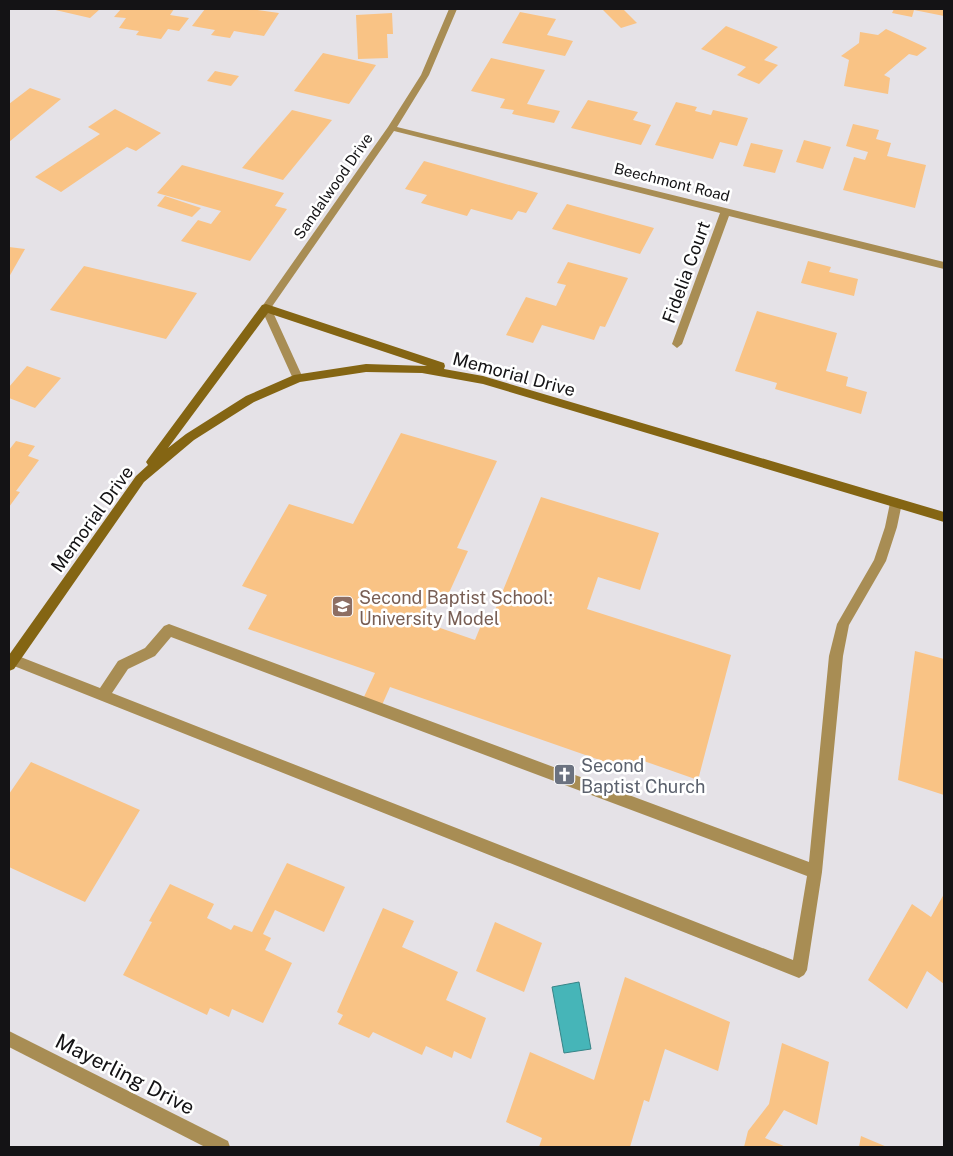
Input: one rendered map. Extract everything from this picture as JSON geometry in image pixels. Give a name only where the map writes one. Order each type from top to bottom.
[{"type":"street","name":"Sandalwood Drive","points":[[266,308],[392,128],[425,75],[453,9]]},
{"type":"street","name":"Beechmont Road","points":[[392,128],[944,266]]},
{"type":"street","name":"Fidelia Court","points":[[676,344],[726,211]]},
{"type":"street","points":[[266,308],[298,378]]},
{"type":"street","points":[[266,308],[483,380]]},
{"type":"street","points":[[140,479],[266,308]]},
{"type":"street","name":"Memorial Drive","points":[[11,663],[140,479],[190,437],[242,404],[298,378],[366,368],[422,369],[483,380],[944,517]]},
{"type":"street","points":[[11,663],[103,696],[799,970],[815,872],[836,656],[843,624],[880,561],[891,527],[896,503]]},
{"type":"street","points":[[103,696],[123,665],[150,652],[169,630],[815,872]]},
{"type":"street","name":"Mayerling Drive","points":[[9,1038],[222,1147]]},
{"type":"water","points":[[579,982],[591,1049],[564,1053],[552,987]]},
{"type":"building","points":[[51,9],[100,9],[90,18]]},
{"type":"building","points":[[121,9],[174,9],[170,15],[189,18],[179,31],[168,29],[161,39],[136,35],[139,31],[119,28],[126,18],[114,17]]},
{"type":"building","points":[[205,9],[250,9],[279,13],[264,36],[234,31],[230,38],[211,35],[215,30],[192,26]]},
{"type":"building","points":[[602,9],[623,9],[637,23],[621,28]]},
{"type":"building","points":[[894,9],[944,9],[944,16],[914,10],[912,17],[892,13]]},
{"type":"building","points":[[520,12],[556,19],[547,35],[573,41],[565,56],[502,43]]},
{"type":"building","points":[[392,13],[393,34],[387,34],[388,58],[358,59],[356,15]]},
{"type":"building","points":[[726,26],[778,47],[764,60],[778,65],[759,84],[737,75],[746,67],[701,49]]},
{"type":"building","points":[[886,29],[927,48],[917,56],[909,54],[884,75],[890,78],[888,94],[844,86],[849,60],[841,56],[859,43],[860,32],[878,35]]},
{"type":"building","points":[[323,53],[376,65],[349,104],[294,91]]},
{"type":"building","points":[[491,58],[545,70],[527,104],[560,111],[554,123],[512,114],[514,110],[500,108],[505,99],[471,91]]},
{"type":"building","points":[[215,71],[239,76],[231,86],[207,81]]},
{"type":"building","points":[[30,88],[61,99],[9,142],[9,104]]},
{"type":"building","points":[[588,100],[638,112],[633,120],[651,125],[641,145],[571,128]]},
{"type":"building","points":[[676,102],[697,107],[695,111],[711,115],[713,110],[748,118],[737,146],[720,142],[713,159],[655,145]]},
{"type":"building","points":[[115,109],[161,133],[136,151],[127,147],[61,192],[35,177],[100,134],[88,127]]},
{"type":"building","points":[[292,110],[332,120],[283,180],[242,168]]},
{"type":"building","points":[[853,124],[879,130],[876,139],[891,143],[887,156],[926,165],[915,208],[843,190],[854,157],[865,160],[868,152],[846,146]]},
{"type":"building","points":[[804,140],[831,147],[823,169],[796,162]]},
{"type":"building","points":[[751,143],[783,150],[775,173],[743,166]]},
{"type":"building","points":[[424,161],[538,193],[526,213],[518,211],[512,220],[471,209],[467,216],[421,203],[427,195],[405,189]]},
{"type":"building","points":[[182,165],[284,193],[275,206],[287,209],[250,261],[181,241],[198,220],[211,224],[221,211],[157,193]]},
{"type":"building","points":[[165,196],[201,208],[192,217],[157,206]]},
{"type":"building","points":[[567,204],[654,228],[640,254],[552,229]]},
{"type":"building","points":[[9,247],[25,249],[9,277]]},
{"type":"building","points":[[808,261],[831,267],[829,272],[858,279],[854,296],[801,283]]},
{"type":"building","points":[[568,262],[628,278],[605,327],[600,326],[594,340],[542,325],[533,343],[506,335],[526,297],[556,306],[566,285],[557,283]]},
{"type":"building","points":[[84,266],[197,293],[166,339],[50,310]]},
{"type":"building","points":[[757,311],[837,333],[826,371],[848,377],[846,386],[867,392],[861,414],[775,389],[777,383],[735,371]]},
{"type":"building","points":[[27,366],[61,378],[35,408],[9,398],[9,387]]},
{"type":"building","name":"Second Baptist School: University Model","points":[[401,433],[497,461],[457,548],[468,551],[443,606],[429,601],[420,621],[475,640],[486,613],[493,615],[541,497],[659,533],[640,590],[598,577],[587,609],[731,655],[698,780],[641,760],[637,773],[390,687],[382,705],[363,699],[375,673],[248,629],[267,595],[242,586],[289,504],[353,524]]},
{"type":"building","points":[[16,441],[35,446],[28,456],[39,460],[16,491],[20,492],[9,507],[9,450]]},
{"type":"building","points":[[915,651],[944,659],[944,795],[898,780]]},
{"type":"building","points":[[31,762],[140,810],[85,902],[9,867],[9,794]]},
{"type":"building","points":[[287,863],[345,887],[324,932],[275,910],[263,934],[271,938],[265,950],[292,963],[263,1023],[232,1009],[229,1017],[210,1008],[207,1015],[123,975],[152,922],[149,921],[170,884],[214,904],[207,918],[231,930],[234,925],[252,932]]},
{"type":"building","points":[[944,894],[944,984],[927,971],[907,1009],[868,980],[912,904],[931,917]]},
{"type":"building","points":[[383,908],[414,921],[402,947],[458,972],[446,1000],[486,1018],[471,1059],[454,1051],[452,1058],[426,1046],[422,1055],[373,1032],[369,1038],[338,1024],[343,1015],[337,1012]]},
{"type":"building","points":[[495,922],[542,943],[524,992],[476,971]]},
{"type":"building","points":[[625,977],[730,1022],[718,1071],[665,1049],[649,1102],[644,1100],[630,1147],[539,1147],[542,1138],[506,1122],[530,1052],[594,1080]]},
{"type":"building","points":[[782,1043],[829,1062],[817,1125],[784,1110],[765,1138],[786,1147],[744,1147],[748,1131],[769,1104]]},
{"type":"building","points":[[861,1136],[887,1147],[859,1147]]},
{"type":"place","name":"Second Baptist School: University Model","points":[[343,607]]},
{"type":"place","name":"Second Baptist Church","points":[[565,775]]}]
